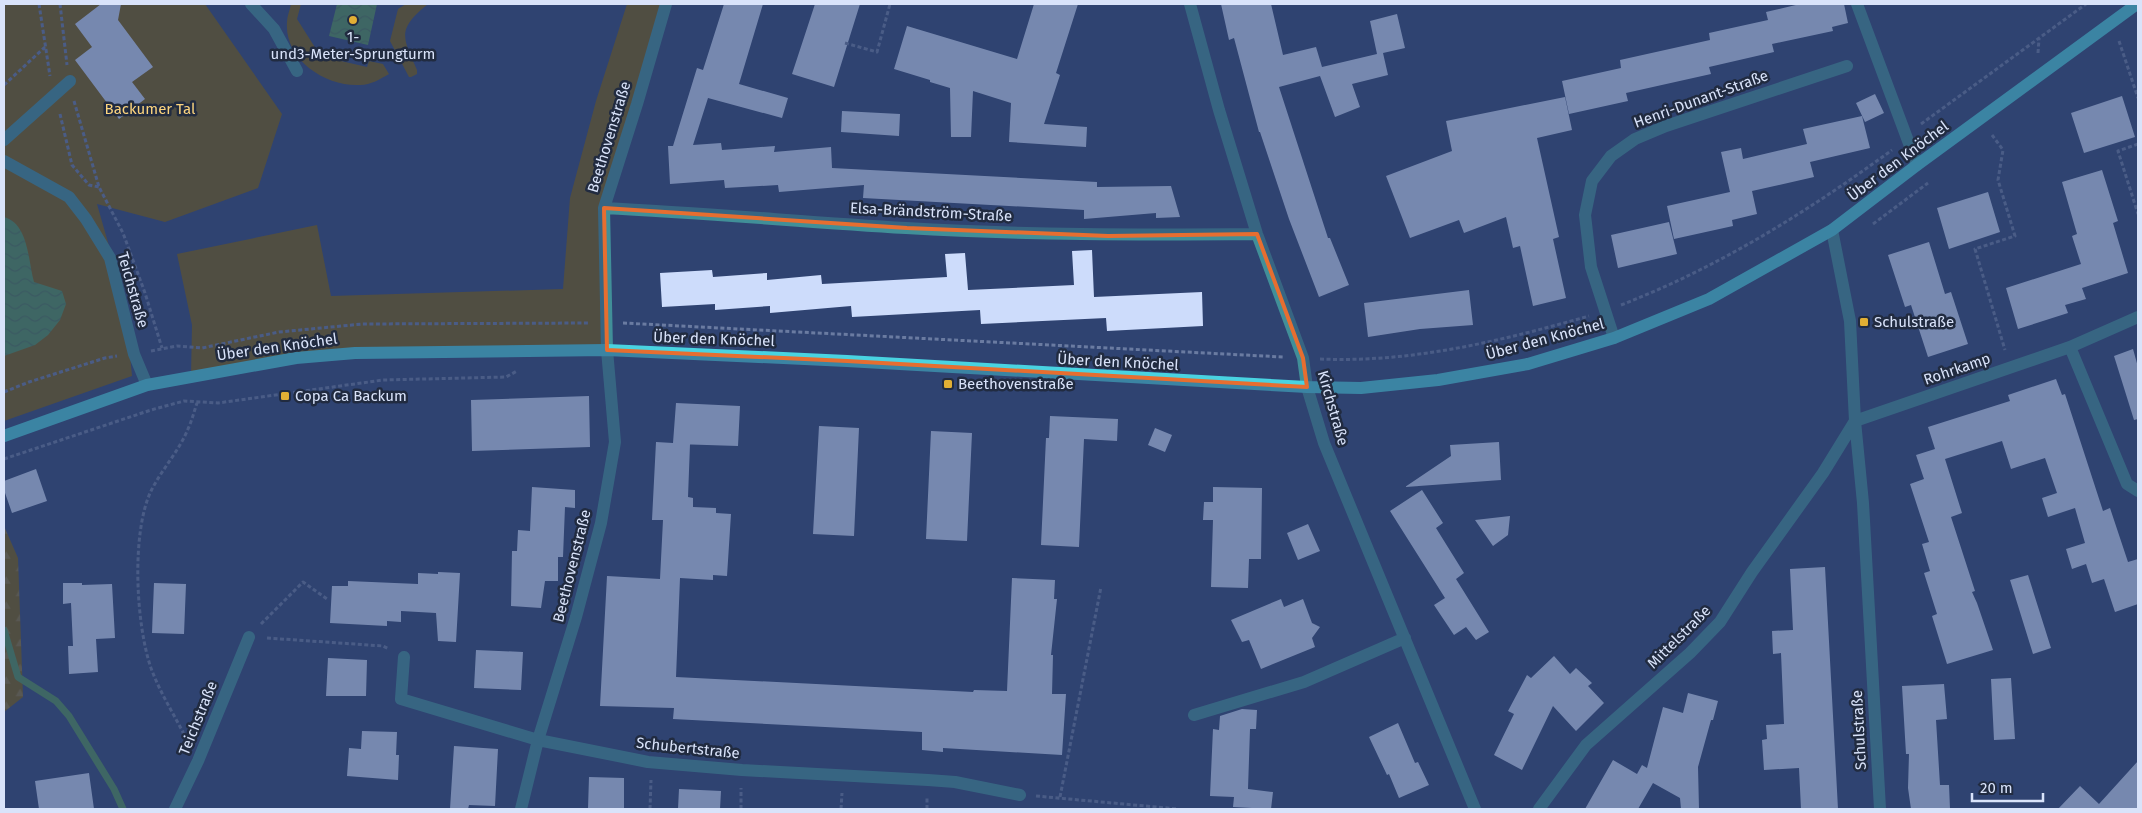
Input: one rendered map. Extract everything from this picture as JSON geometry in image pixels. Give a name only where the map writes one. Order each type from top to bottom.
[{"type":"main road","name":"Über den Knöchel","points":[[4,436],[147,385],[296,358],[355,353],[607,350],[1307,387],[1361,388],[1438,380],[1528,364],[1614,338],[1709,299],[1832,230],[1917,165],[2137,4]]},
{"type":"street","points":[[251,4],[274,29],[297,71]]},
{"type":"street","name":"Beethovenstraße","points":[[521,809],[538,740],[576,617],[602,514],[615,442],[607,350],[604,208],[666,4]]},
{"type":"street","name":"Kirchstraße","points":[[1190,4],[1219,110],[1257,234],[1303,358],[1307,387],[1324,442],[1475,809]]},
{"type":"street","points":[[1857,4],[1917,165]]},
{"type":"street","name":"Henri-Dunant-Straße","points":[[1614,338],[1591,267],[1585,215],[1592,181],[1611,156],[1635,139],[1666,126],[1847,66]]},
{"type":"street","points":[[4,140],[70,81]]},
{"type":"street","name":"Teichstraße","points":[[4,161],[69,197],[86,219],[110,258],[134,354],[147,385]]},
{"type":"street","name":"Elsa-Brändström-Straße","points":[[604,208],[723,214],[906,228],[1108,236],[1257,234]]},
{"type":"street","name":"Schulstraße","points":[[1832,230],[1850,321],[1854,421],[1862,503],[1880,809]]},
{"type":"street","name":"Rohrkamp","points":[[1854,421],[2070,347],[2138,317]]},
{"type":"street","points":[[2070,347],[2127,484],[2138,492]]},
{"type":"street","name":"Mittelstraße","points":[[1539,809],[1586,745],[1690,653],[1720,622],[1752,572],[1823,473],[1854,421]]},
{"type":"street","name":"Teichstraße","points":[[175,809],[198,761],[249,637]]},
{"type":"street","points":[[1194,715],[1304,682],[1405,638]]},
{"type":"street","name":"Schubertstraße","points":[[404,657],[401,699],[538,740],[652,762],[742,770],[954,782],[1020,796]]},
{"type":"path","points":[[60,4],[75,108],[99,187],[123,232],[162,349]]},
{"type":"path","points":[[845,43],[877,52],[890,4]]},
{"type":"path","points":[[606,322],[1335,360],[1392,357],[1447,350],[1527,333],[1605,311],[1689,276],[1757,240],[1825,198],[1907,139],[1915,128],[2086,4]]},
{"type":"path","points":[[2119,41],[2138,98]]},
{"type":"path","points":[[4,85],[45,46]]},
{"type":"path","points":[[1992,135],[2003,150],[1998,180],[2015,236],[1975,249],[2010,368]]},
{"type":"path","points":[[2138,144],[2118,151],[2138,214]]},
{"type":"path","points":[[4,459],[150,410],[184,401],[218,403],[382,380],[506,378]]},
{"type":"path","points":[[197,403],[188,430],[151,492],[144,515],[137,564],[138,594],[145,647],[151,669],[198,761]]},
{"type":"path","points":[[249,637],[303,582],[327,600]]},
{"type":"path","points":[[1060,797],[1101,587]]},
{"type":"path","points":[[249,637],[383,646]]},
{"type":"path","points":[[650,809],[652,762]]},
{"type":"path","points":[[1020,796],[1060,797],[1178,809]]},
{"type":"highlighted area","points":[[604,208],[907,228],[1108,236],[1257,234],[1303,358],[1307,387],[847,361],[607,350]]},
{"type":"green space","name":"Backumer Tal","points":[[4,4],[205,4],[282,114],[258,188],[165,222],[97,204],[125,302],[132,376],[4,421]]},
{"type":"green space","points":[[291,4],[301,4],[297,19],[316,49],[315,55],[367,67],[369,61],[383,64],[389,74],[368,84],[360,85],[334,81],[321,76],[300,59],[292,48],[288,36],[287,20]]},
{"type":"green space","points":[[406,4],[428,4],[411,20],[405,34],[408,49],[417,70],[417,74],[411,77],[409,77],[390,41],[398,9]]},
{"type":"green space","points":[[627,4],[666,4],[604,208],[607,350],[355,353],[191,376],[192,325],[177,254],[317,225],[331,296],[563,289],[570,198],[596,101]]},
{"type":"green space","points":[[4,526],[18,558],[23,697],[4,712]]},
{"type":"water","name":"1- und3-Meter-Sprungturm","points":[[337,4],[377,4],[368,45],[329,36]]},
{"type":"water","points":[[4,217],[12,221],[23,235],[34,282],[62,291],[66,304],[60,320],[48,335],[35,345],[4,356]]},
{"type":"building","points":[[101,4],[121,4],[118,20],[153,67],[132,82],[145,99],[119,119],[75,60],[92,47],[75,24]]},
{"type":"building","points":[[724,4],[763,4],[739,84],[788,98],[782,118],[708,98],[693,145],[721,143],[722,150],[775,146],[774,152],[831,147],[832,168],[1097,182],[1097,187],[1171,186],[1180,217],[1156,218],[1156,213],[1084,219],[1084,210],[863,198],[864,185],[779,192],[778,185],[725,188],[724,180],[670,184],[668,146],[673,146],[697,68],[703,70]]},
{"type":"building","points":[[815,4],[860,4],[834,87],[792,74]]},
{"type":"building","points":[[1034,4],[1078,4],[1056,73],[1060,75],[1044,124],[1087,127],[1086,147],[1009,142],[1011,103],[973,91],[971,137],[951,137],[950,88],[894,69],[907,26],[1017,59]]},
{"type":"building","points":[[1221,4],[1271,4],[1283,55],[1316,47],[1322,67],[1377,54],[1370,21],[1397,14],[1405,48],[1383,53],[1388,75],[1352,84],[1360,107],[1335,117],[1320,76],[1279,87],[1328,238],[1330,238],[1349,285],[1319,297],[1289,219],[1259,132],[1234,38],[1229,40]]},
{"type":"building","points":[[1800,4],[1844,4],[1848,23],[1832,27],[1833,31],[1772,44],[1774,52],[1709,67],[1711,74],[1626,93],[1628,101],[1569,114],[1562,81],[1621,68],[1620,60],[1710,40],[1709,33],[1768,20],[1766,12]]},
{"type":"building","points":[[1875,94],[1884,113],[1865,122],[1856,103]]},
{"type":"building","points":[[2122,96],[2135,137],[2084,153],[2071,113]]},
{"type":"building","points":[[1565,97],[1572,130],[1537,138],[1559,237],[1553,239],[1566,298],[1533,306],[1520,246],[1513,248],[1506,217],[1464,233],[1459,220],[1410,238],[1386,176],[1452,151],[1446,121]]},
{"type":"building","points":[[842,111],[900,114],[899,136],[841,132]]},
{"type":"building","points":[[1862,116],[1870,148],[1810,162],[1814,177],[1752,191],[1757,214],[1732,220],[1733,226],[1674,239],[1667,206],[1730,192],[1721,152],[1741,148],[1743,159],[1807,144],[1803,129]]},
{"type":"building","points":[[2102,170],[2118,221],[2113,223],[2128,273],[2082,288],[2086,299],[2065,305],[2068,313],[2018,329],[2006,288],[2081,264],[2072,236],[2077,234],[2062,182]]},
{"type":"building","points":[[1988,192],[2000,232],[1949,249],[1937,208]]},
{"type":"building","points":[[1669,222],[1677,254],[1618,268],[1611,235]]},
{"type":"building","points":[[1929,242],[1945,294],[1951,292],[1968,344],[1928,357],[1911,305],[1905,307],[1888,255]]},
{"type":"building","points":[[1092,250],[1094,297],[1202,292],[1203,326],[1107,331],[1106,318],[981,324],[980,310],[852,317],[851,306],[770,313],[770,306],[715,310],[715,304],[662,307],[660,273],[712,270],[713,277],[767,273],[767,280],[821,275],[822,284],[947,277],[945,254],[965,253],[968,290],[1074,285],[1072,251]]},
{"type":"building","points":[[1469,290],[1473,325],[1420,329],[1368,337],[1364,303]]},
{"type":"building","points":[[2133,349],[2138,367],[2138,419],[2134,420],[2114,356]]},
{"type":"building","points":[[2056,379],[2062,395],[2065,394],[2103,511],[2110,508],[2128,562],[2138,559],[2138,604],[2115,612],[2104,579],[2092,583],[2086,564],[2072,569],[2066,549],[2085,543],[2075,508],[2048,517],[2042,498],[2057,493],[2045,458],[2011,469],[2002,441],[1945,459],[1962,513],[1951,517],[1975,591],[1972,592],[1993,650],[1947,664],[1932,616],[1937,614],[1924,573],[1930,571],[1922,544],[1929,542],[1910,484],[1924,479],[1916,455],[1935,449],[1928,427],[2010,401],[2008,395]]},
{"type":"building","points":[[589,396],[590,447],[472,451],[471,400]]},
{"type":"building","points":[[676,403],[740,406],[738,446],[690,444],[688,497],[693,498],[693,507],[716,508],[716,513],[731,514],[727,576],[713,575],[713,580],[680,578],[676,677],[973,692],[974,690],[1007,691],[1012,578],[1055,580],[1054,599],[1057,599],[1051,655],[1053,655],[1052,694],[1066,694],[1062,755],[943,748],[943,752],[922,750],[922,732],[673,719],[674,708],[600,706],[607,576],[660,579],[663,520],[652,520],[656,442],[673,443]]},
{"type":"building","points":[[1050,416],[1118,419],[1117,441],[1084,439],[1079,547],[1041,545],[1046,438],[1049,438]]},
{"type":"building","points":[[819,426],[859,428],[854,536],[813,534]]},
{"type":"building","points":[[1155,428],[1172,435],[1165,452],[1148,445]]},
{"type":"building","points":[[931,431],[972,433],[967,541],[926,539]]},
{"type":"building","points":[[1499,442],[1501,480],[1405,487],[1451,456],[1450,445]]},
{"type":"building","points":[[36,469],[47,501],[12,513],[4,490],[4,481]]},
{"type":"building","points":[[532,487],[575,490],[575,508],[565,507],[563,557],[558,557],[558,581],[545,581],[541,608],[511,606],[512,551],[517,551],[518,530],[530,531]]},
{"type":"building","points":[[1213,487],[1262,488],[1261,559],[1249,559],[1248,588],[1211,587],[1213,520],[1203,520],[1204,502],[1213,502]]},
{"type":"building","points":[[1422,490],[1443,523],[1436,528],[1464,573],[1456,579],[1489,632],[1476,640],[1466,627],[1454,635],[1434,605],[1445,598],[1390,511]]},
{"type":"building","points":[[1510,516],[1508,535],[1493,546],[1475,520]]},
{"type":"building","points":[[1308,524],[1320,551],[1298,560],[1287,533]]},
{"type":"building","points":[[1825,567],[1838,809],[1801,809],[1799,768],[1764,770],[1762,740],[1767,739],[1766,725],[1784,724],[1781,653],[1773,654],[1772,631],[1793,630],[1790,569]]},
{"type":"building","points":[[438,572],[460,573],[456,642],[438,641],[436,613],[401,611],[401,622],[387,621],[387,626],[330,623],[332,586],[348,586],[348,581],[418,584],[418,573],[438,574]]},
{"type":"building","points":[[2028,575],[2051,648],[2033,654],[2010,580]]},
{"type":"building","points":[[63,583],[82,583],[82,585],[112,584],[115,638],[96,639],[98,672],[69,674],[68,646],[73,646],[71,603],[63,604]]},
{"type":"building","points":[[154,583],[186,584],[184,634],[152,633]]},
{"type":"building","points":[[1281,599],[1284,607],[1303,599],[1312,623],[1320,627],[1312,638],[1315,647],[1261,669],[1249,640],[1242,642],[1231,620]]},
{"type":"building","points":[[476,650],[523,652],[521,690],[474,688]]},
{"type":"building","points":[[1554,656],[1570,674],[1576,668],[1592,683],[1588,686],[1604,703],[1576,731],[1553,706],[1522,770],[1494,755],[1514,714],[1508,711],[1527,675],[1531,678]]},
{"type":"building","points":[[328,658],[367,660],[366,696],[326,696]]},
{"type":"building","points":[[2011,678],[2015,739],[1994,740],[1991,679]]},
{"type":"building","points":[[1944,684],[1947,719],[1936,720],[1940,785],[1949,785],[1950,809],[1911,809],[1908,788],[1909,754],[1906,754],[1902,686]]},
{"type":"building","points":[[1688,693],[1718,701],[1698,767],[1699,809],[1681,809],[1680,798],[1653,783],[1638,809],[1585,809],[1613,760],[1637,774],[1642,765],[1647,768],[1663,707],[1683,713]]},
{"type":"building","points":[[1242,709],[1257,710],[1256,729],[1250,729],[1248,789],[1273,792],[1271,809],[1233,807],[1234,797],[1210,796],[1213,729],[1219,730],[1220,716]]},
{"type":"building","points":[[1398,723],[1415,763],[1418,762],[1429,785],[1399,798],[1389,774],[1387,775],[1369,737]]},
{"type":"building","points":[[362,731],[397,732],[396,755],[399,755],[398,780],[347,776],[349,748],[361,749]]},
{"type":"building","points":[[454,746],[498,749],[495,806],[469,805],[468,809],[450,809]]},
{"type":"building","points":[[2138,761],[2138,809],[2058,809],[2080,786],[2099,804]]},
{"type":"building","points":[[89,773],[94,809],[39,809],[35,781]]},
{"type":"building","points":[[589,777],[624,778],[624,809],[588,809]]},
{"type":"building","points":[[679,789],[721,791],[720,809],[678,809]]},
{"type":"waterway","points":[[4,630],[18,677],[56,701],[69,716],[114,789],[123,809]]},
{"type":"place","name":"1- und3-Meter-Sprungturm","points":[[353,20]]},
{"type":"place","name":"Schulstraße","points":[[1864,322]]},
{"type":"place","name":"Beethovenstraße","points":[[948,384]]},
{"type":"place","name":"Copa Ca Backum","points":[[285,396]]}]
